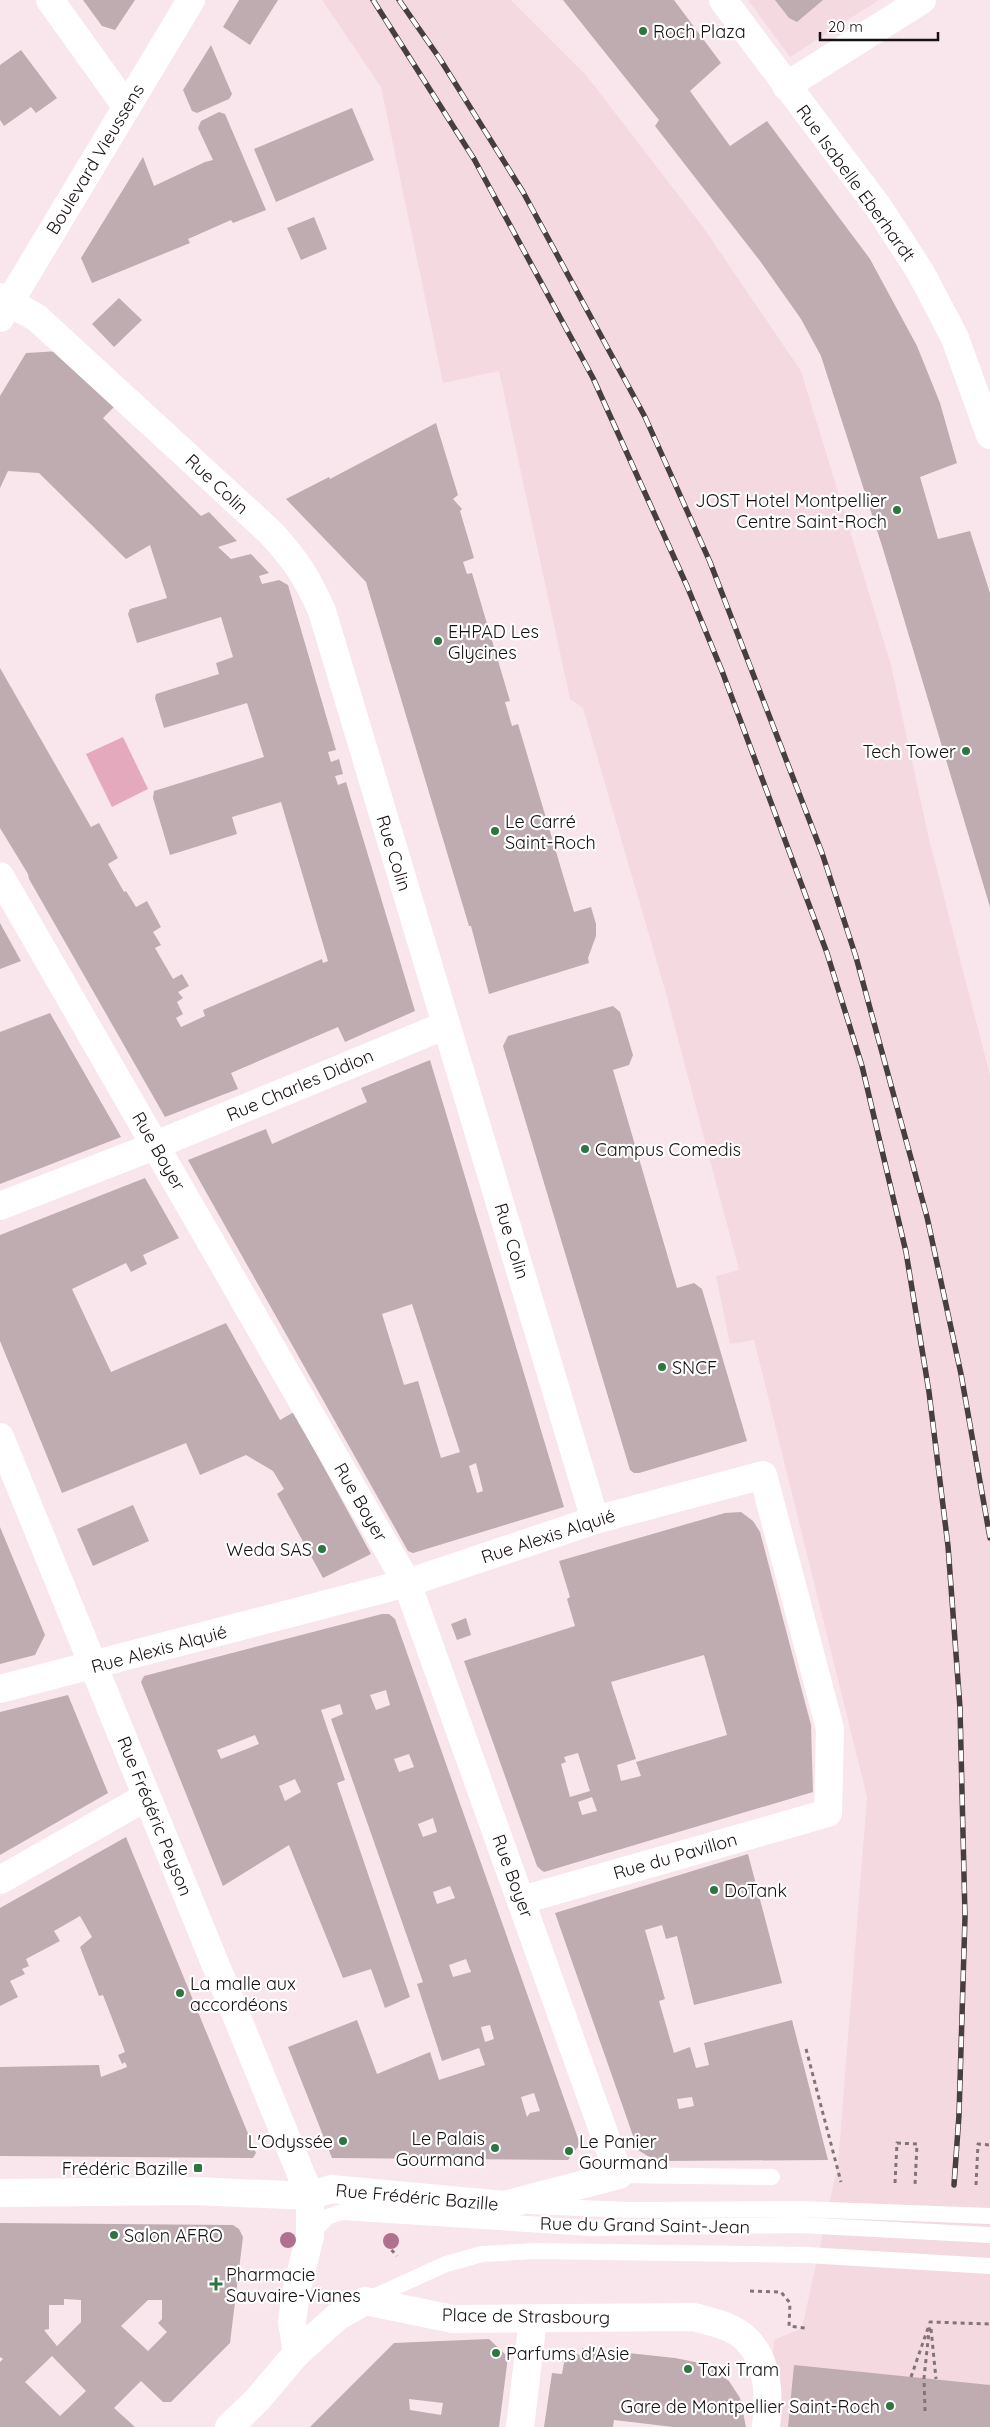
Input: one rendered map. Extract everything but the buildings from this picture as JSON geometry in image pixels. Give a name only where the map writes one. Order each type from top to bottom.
[{"type":"street","points":[[50,0],[126,106]]},
{"type":"street","name":"Boulevard Vieussens","points":[[3,305],[191,0]]},
{"type":"street","name":"Rue Isabelle Eberhardt","points":[[723,0],[879,208],[921,273],[955,338],[990,435]]},
{"type":"street","points":[[786,86],[922,0]]},
{"type":"street","name":"Rue Colin","points":[[3,305],[37,318],[270,532],[296,561],[311,586],[322,611],[596,1520]]},
{"type":"street","name":"Rue Boyer","points":[[0,876],[407,1583],[619,2175]]},
{"type":"street","name":"Rue Charles Didion","points":[[0,1206],[155,1145],[446,1025]]},
{"type":"street","name":"Rue Frédéric Peyson","points":[[0,1436],[310,2196]]},
{"type":"street","name":"Rue Alexis Alquié","points":[[0,1689],[95,1666],[407,1583],[596,1520],[763,1475],[830,1729],[828,1813]]},
{"type":"street","points":[[0,1880],[146,1797]]},
{"type":"street","name":"Rue du Pavillon","points":[[522,1900],[828,1813]]},
{"type":"street","name":"Rue Frédéric Bazille","points":[[0,2193],[195,2191],[310,2196],[331,2189],[504,2205],[619,2175]]},
{"type":"street","points":[[298,2352],[292,2322],[296,2292],[310,2236],[310,2196]]},
{"type":"street","points":[[237,2423],[298,2352],[337,2317],[365,2301]]},
{"type":"street","name":"Place de Strasbourg","points":[[365,2301],[453,2319],[694,2317],[726,2326],[747,2340],[763,2366],[769,2396],[766,2427]]},
{"type":"street","points":[[520,2427],[533,2319]]},
{"type":"lane","name":"Rue Frédéric Bazille","points":[[619,2175],[772,2177]]},
{"type":"lane","name":"Rue du Grand Saint-Jean","points":[[504,2205],[800,2217],[990,2216]]},
{"type":"lane","name":"Rue du Grand Saint-Jean","points":[[310,2236],[327,2217],[342,2212],[590,2228],[800,2217],[990,2235]]},
{"type":"lane","name":"Rue du Grand Saint-Jean","points":[[365,2301],[446,2264],[482,2254],[535,2251],[808,2255],[990,2266]]},
{"type":"path","points":[[806,2049],[842,2186]]},
{"type":"path","points":[[895,2186],[897,2143],[917,2144],[914,2186]]},
{"type":"path","points":[[976,2185],[978,2144],[990,2145]]},
{"type":"path","points":[[750,2291],[781,2292],[790,2304],[789,2326],[805,2328]]},
{"type":"path","points":[[930,2322],[990,2324]]},
{"type":"path","points":[[911,2377],[930,2322]]},
{"type":"path","points":[[930,2322],[936,2379]]},
{"type":"path","points":[[925,2412],[924,2378],[930,2322]]},
{"type":"shaded area","points":[[322,0],[511,0],[586,75],[703,227],[801,371],[891,665],[929,839],[990,1075],[990,2427],[766,2427],[774,2340],[802,2328],[838,2164],[867,1797],[754,1340],[730,1344],[716,1276],[739,1270],[665,990],[583,708],[570,699],[499,371],[443,383],[381,87]]},
{"type":"shaded area","points":[[748,0],[879,0],[790,57]]},
{"type":"shaded area","points":[[123,737],[148,789],[112,807],[86,754]]},
{"type":"railway","points":[[373,0],[474,159],[593,378],[687,586],[722,671],[827,953],[862,1066],[906,1252],[929,1392],[948,1546],[960,1708],[965,1917],[959,2115],[954,2185]]},
{"type":"railway","points":[[399,0],[440,59],[523,192],[645,417],[710,562],[822,853],[856,957],[927,1217],[961,1374],[990,1538]]},
{"type":"place","name":"Roch Plaza","points":[[643,31]]},
{"type":"place","name":"JOST Hotel Montpellier Centre Saint-Roch","points":[[897,510]]},
{"type":"place","name":"EHPAD Les Glycines","points":[[438,641]]},
{"type":"place","name":"Tech Tower","points":[[966,751]]},
{"type":"place","name":"Le Carré Saint-Roch","points":[[495,831]]},
{"type":"place","name":"Campus Comedis","points":[[585,1149]]},
{"type":"place","name":"SNCF","points":[[662,1367]]},
{"type":"place","name":"Weda SAS","points":[[322,1549]]},
{"type":"place","name":"DoTank","points":[[714,1890]]},
{"type":"place","name":"La malle aux accordéons","points":[[180,1993]]},
{"type":"place","name":"L'Odyssée","points":[[343,2141]]},
{"type":"place","name":"Le Palais Gourmand","points":[[495,2148]]},
{"type":"place","name":"Le Panier Gourmand","points":[[569,2151]]},
{"type":"place","name":"Frédéric Bazille","points":[[198,2168]]},
{"type":"place","name":"Salon AFRO","points":[[114,2235]]},
{"type":"place","name":"Pharmacie Sauvaire-Vianes","points":[[216,2284]]},
{"type":"place","name":"Parfums d'Asie","points":[[496,2353]]},
{"type":"place","name":"Taxi Tram","points":[[688,2369]]},
{"type":"place","name":"Gare de Montpellier Saint-Roch","points":[[890,2406]]}]
